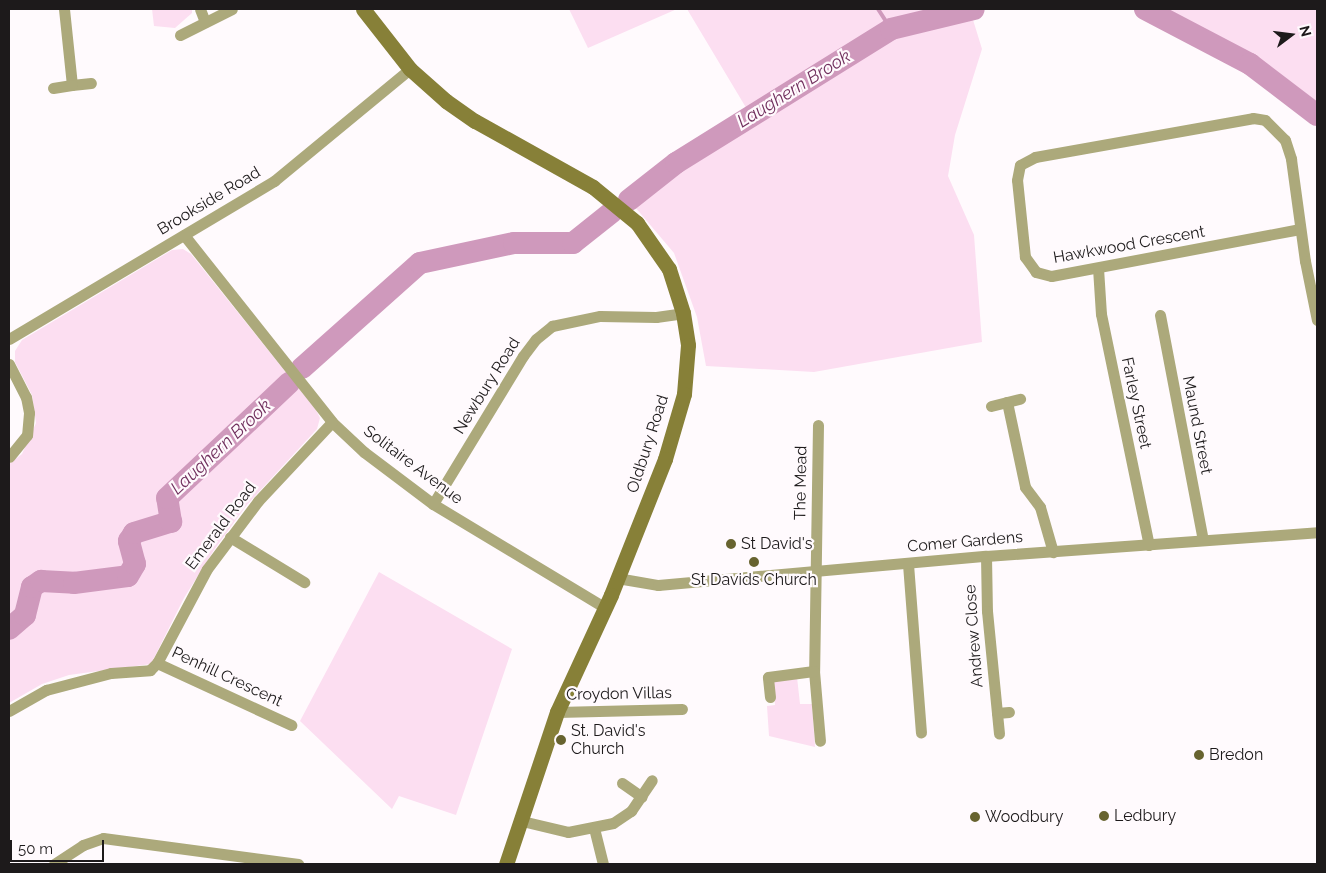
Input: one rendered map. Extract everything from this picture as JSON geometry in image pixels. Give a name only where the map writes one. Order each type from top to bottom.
[{"type":"street","points":[[64,9],[72,85]]},
{"type":"street","points":[[200,9],[205,22]]},
{"type":"street","points":[[180,35],[232,9]]},
{"type":"street","name":"Oldbury Road","points":[[362,9],[410,69],[474,121],[593,187],[637,223],[669,269],[683,313],[688,345],[684,394],[665,459],[617,578],[557,712],[506,864]]},
{"type":"street","name":"Brookside Road","points":[[9,339],[281,176],[410,69]]},
{"type":"street","points":[[53,88],[91,83]]},
{"type":"street","name":"Hawkwood Crescent","points":[[1253,118],[1265,120],[1284,140],[1291,159],[1300,229],[1051,276],[1036,272],[1025,257],[1021,239],[1016,180],[1020,166],[1035,157],[1253,118]]},
{"type":"street","points":[[1300,229],[1317,320]]},
{"type":"street","name":"Solitaire Avenue","points":[[184,235],[332,422],[364,452],[432,504],[604,607]]},
{"type":"street","name":"Farley Street","points":[[1098,268],[1101,314],[1149,545]]},
{"type":"street","name":"Newbury Road","points":[[432,504],[523,356],[552,326],[600,316],[656,317],[683,313]]},
{"type":"street","name":"Maund Street","points":[[1160,316],[1203,540]]},
{"type":"street","points":[[9,364],[26,397],[29,413],[27,435],[9,457]]},
{"type":"street","points":[[991,406],[1020,399]]},
{"type":"street","points":[[1006,402],[1025,487],[1040,507],[1053,552]]},
{"type":"street","name":"Emerald Road","points":[[157,663],[182,610],[230,537],[278,478],[332,422]]},
{"type":"street","name":"The Mead","points":[[818,425],[814,671],[820,741]]},
{"type":"street","name":"Comer Gardens","points":[[617,578],[658,585],[986,556],[1317,532]]},
{"type":"street","points":[[230,537],[304,582]]},
{"type":"street","name":"Andrew Close","points":[[986,556],[987,611],[999,733]]},
{"type":"street","points":[[908,564],[921,732]]},
{"type":"street","name":"Penhill Crescent","points":[[9,711],[46,690],[111,673],[150,670],[157,663],[289,724]]},
{"type":"street","points":[[770,697],[768,677],[814,671]]},
{"type":"street","name":"Croydon Villas","points":[[557,712],[682,709]]},
{"type":"street","points":[[996,713],[1009,712]]},
{"type":"street","points":[[522,821],[568,832],[613,823],[632,810],[652,780]]},
{"type":"street","points":[[622,783],[642,797]]},
{"type":"street","points":[[594,828],[603,864]]},
{"type":"street","points":[[54,864],[83,845],[103,838],[294,864]]},
{"type":"shaded area","points":[[152,9],[192,9],[192,13],[175,28],[154,26]]},
{"type":"shaded area","points":[[569,9],[677,9],[588,48]]},
{"type":"shaded area","points":[[687,9],[974,9],[970,10],[982,49],[955,135],[948,176],[974,235],[982,342],[814,372],[706,366],[697,317],[674,253],[629,200],[676,163],[751,116]]},
{"type":"shaded area","points":[[1145,9],[1317,9],[1317,115],[1250,64]]},
{"type":"shaded area","points":[[183,249],[191,254],[316,410],[320,418],[317,429],[246,506],[214,550],[184,598],[151,664],[69,675],[42,684],[9,703],[9,464],[22,454],[36,423],[32,395],[15,362],[15,351],[22,340],[172,250]]},
{"type":"shaded area","points":[[379,572],[512,649],[456,815],[399,796],[392,809],[300,721]]},
{"type":"shaded area","points":[[797,677],[800,704],[812,704],[815,747],[769,736],[767,706],[775,705],[773,684],[776,680]]},
{"type":"waterway","points":[[878,9],[891,29]]},
{"type":"waterway","name":"Laughern Brook","points":[[629,200],[676,163],[891,29],[974,9]]},
{"type":"waterway","name":"Laughern Brook","points":[[1145,9],[1250,64],[1317,115]]},
{"type":"waterway","name":"Laughern Brook","points":[[302,368],[420,263],[514,243],[573,243],[612,212]]},
{"type":"waterway","name":"Laughern Brook","points":[[9,629],[25,615],[32,587],[41,581],[74,583],[128,576],[135,564],[129,541],[134,533],[171,522],[167,498],[289,383]]},
{"type":"place","name":"St David's","points":[[731,544]]},
{"type":"place","name":"St Davids Church","points":[[754,562]]},
{"type":"place","name":"St. David's Church","points":[[561,740]]},
{"type":"place","name":"Bredon","points":[[1199,755]]},
{"type":"place","name":"Ledbury","points":[[1104,816]]},
{"type":"place","name":"Woodbury","points":[[975,817]]}]
